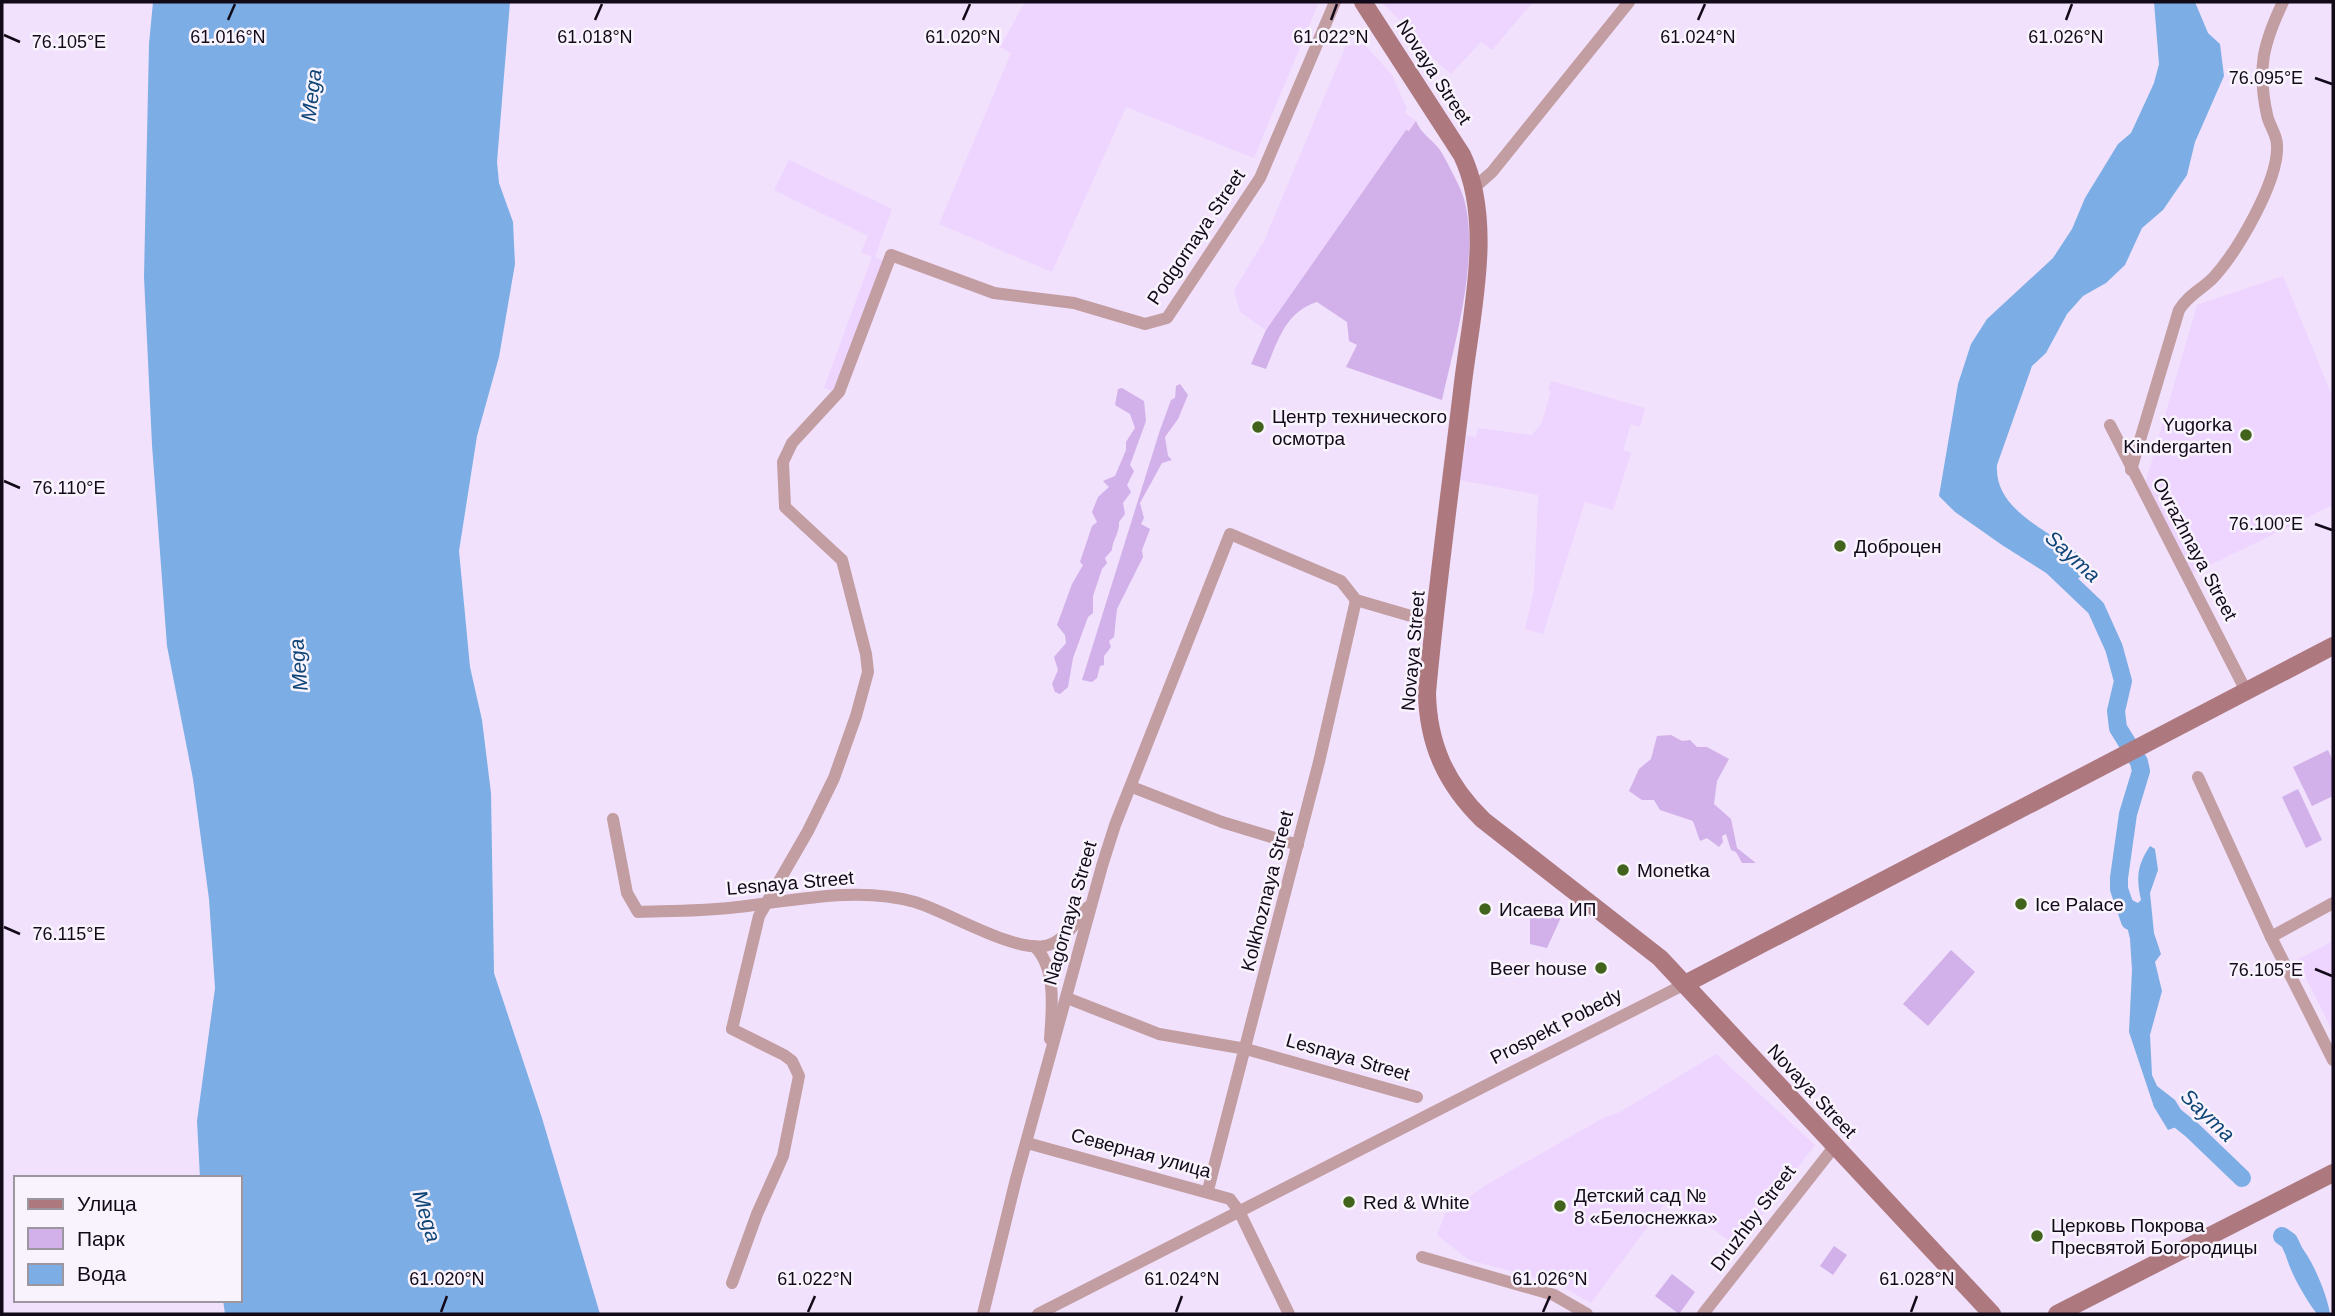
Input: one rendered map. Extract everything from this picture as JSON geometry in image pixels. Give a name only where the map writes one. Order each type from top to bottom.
[{"type":"street","name":"Podgornaya Street","points":[[732,1283],[757,1214],[783,1156],[799,1076],[792,1061],[784,1055],[732,1029],[754,932],[766,901],[808,831],[834,778],[856,716],[868,663],[842,560],[785,507],[783,462],[792,443],[839,392],[891,255],[994,293],[1074,303],[1146,324],[1162,321],[1178,304],[1260,178],[1335,2]]},
{"type":"street","name":"Novaya Street","points":[[1363,2],[1449,132],[1475,187],[1479,218],[1477,260],[1427,694],[1429,725],[1436,753],[1451,781],[1483,820],[1634,936],[1685,984],[1992,1314]]},
{"type":"street","points":[[1475,187],[1492,172],[1629,2]]},
{"type":"street","points":[[2131,470],[2179,310],[2192,292],[2211,280],[2245,237],[2272,172],[2277,145],[2262,89],[2261,55],[2283,2]]},
{"type":"street","name":"Ovrazhnaya Street","points":[[2110,425],[2246,691]]},
{"type":"street","name":"Nagornaya Street","points":[[983,1314],[1115,825],[1230,534],[1340,581],[1356,600]]},
{"type":"street","points":[[1356,600],[1435,623]]},
{"type":"street","name":"Kolkhoznaya Street","points":[[1208,1190],[1298,845],[1356,600]]},
{"type":"street","points":[[2246,691],[2333,646]]},
{"type":"street","name":"Prospekt Pobedy","points":[[1038,1314],[1685,984],[2246,691]]},
{"type":"street","points":[[2198,777],[2271,937],[2333,1060]]},
{"type":"street","points":[[1132,787],[1222,822],[1298,845]]},
{"type":"street","name":"Lesnaya Street","points":[[613,819],[627,892],[638,912],[729,908],[766,901],[839,897],[901,899],[1034,946]]},
{"type":"street","points":[[1034,946],[1055,943],[1064,936],[1094,898]]},
{"type":"street","points":[[2271,937],[2333,903]]},
{"type":"street","points":[[1034,946],[1045,959],[1051,991],[1049,1065]]},
{"type":"street","name":"Lesnaya Street","points":[[1067,998],[1159,1034],[1246,1049],[1417,1097]]},
{"type":"street","name":"Северная улица","points":[[1027,1143],[1208,1190],[1230,1199],[1239,1211]]},
{"type":"street","name":"Druzhby Street","points":[[1703,1314],[1835,1147]]},
{"type":"street","points":[[2057,1314],[2333,1173]]},
{"type":"street","points":[[1239,1211],[1289,1314]]},
{"type":"street","points":[[1422,1257],[1554,1295],[1587,1314]]},
{"type":"shaded area","points":[[1025,2],[1319,2],[1254,158],[1126,107],[1052,272],[939,224],[1011,53],[1000,47]]},
{"type":"shaded area","points":[[1381,2],[1533,2],[1492,50],[1481,42],[1451,74],[1416,43],[1419,39]]},
{"type":"shaded area","points":[[1346,45],[1365,45],[1392,75],[1407,109],[1405,113],[1416,121],[1409,131],[1406,130],[1266,330],[1240,312],[1234,290],[1264,241]]},
{"type":"shaded area","points":[[789,160],[892,209],[875,257],[884,261],[835,392],[824,388],[872,257],[861,252],[868,236],[774,190]]},
{"type":"shaded area","name":"Yugorka Kindergarten","points":[[2283,276],[2333,398],[2333,505],[2192,574],[2145,484],[2197,305]]},
{"type":"shaded area","points":[[1551,381],[1645,408],[1640,427],[1631,424],[1623,450],[1631,453],[1613,510],[1585,502],[1543,634],[1525,629],[1534,590],[1538,495],[1460,480],[1467,436],[1476,437],[1478,428],[1532,435],[1542,422],[1551,391],[1548,390]]},
{"type":"shaded area","points":[[2333,941],[2333,1032],[2297,960]]},
{"type":"shaded area","points":[[1716,1054],[1815,1145],[1738,1247],[1669,1198],[1591,1303],[1555,1283],[1469,1260],[1437,1235],[1445,1214],[1486,1185],[1603,1118],[1620,1112]]},
{"type":"green space","points":[[1416,121],[1440,150],[1460,188],[1467,210],[1469,236],[1465,292],[1442,400],[1346,367],[1357,345],[1349,341],[1347,322],[1317,302],[1290,320],[1266,369],[1251,364],[1266,330],[1406,130],[1409,131]]},
{"type":"green space","points":[[1180,384],[1188,395],[1178,419],[1165,437],[1168,456],[1172,460],[1162,463],[1140,503],[1144,518],[1141,524],[1150,529],[1142,550],[1143,557],[1117,609],[1114,637],[1109,641],[1111,647],[1104,656],[1104,665],[1100,666],[1097,678],[1092,682],[1082,680],[1160,430],[1171,400],[1175,398],[1176,386]]},
{"type":"green space","points":[[1122,388],[1144,401],[1146,421],[1130,465],[1134,471],[1127,485],[1131,492],[1123,503],[1125,514],[1119,522],[1112,550],[1105,558],[1107,563],[1102,569],[1093,596],[1093,613],[1088,617],[1073,658],[1068,687],[1060,694],[1055,692],[1052,684],[1058,670],[1054,657],[1066,643],[1065,635],[1057,625],[1072,584],[1083,565],[1080,562],[1092,526],[1097,522],[1092,512],[1098,497],[1109,487],[1103,481],[1115,476],[1126,450],[1126,442],[1135,428],[1130,414],[1115,405],[1118,389]]},
{"type":"green space","points":[[1671,735],[1682,741],[1690,740],[1697,747],[1707,747],[1729,759],[1717,781],[1714,804],[1731,819],[1737,848],[1756,863],[1742,863],[1736,852],[1731,850],[1726,834],[1722,836],[1723,842],[1719,847],[1707,838],[1700,841],[1693,821],[1660,810],[1654,800],[1642,800],[1629,791],[1639,769],[1651,759],[1657,736]]},
{"type":"green space","points":[[2328,750],[2333,761],[2333,796],[2312,806],[2293,767]]},
{"type":"green space","points":[[2298,789],[2322,840],[2306,848],[2282,797]]},
{"type":"green space","points":[[1530,915],[1562,915],[1547,948],[1530,944]]},
{"type":"green space","points":[[1951,950],[1975,972],[1928,1026],[1903,1004]]},
{"type":"green space","points":[[1834,1246],[1847,1255],[1833,1275],[1820,1266]]},
{"type":"green space","points":[[1672,1274],[1695,1292],[1679,1314],[1655,1296]]},
{"type":"water","name":"Mega","points":[[153,2],[510,2],[497,162],[499,183],[513,222],[515,264],[499,357],[477,436],[459,551],[470,667],[482,720],[491,793],[494,973],[542,1118],[600,1314],[225,1314],[223,1302],[242,1302],[242,1176],[200,1176],[197,1121],[215,988],[209,899],[193,779],[167,646],[152,445],[144,277],[149,44]]},
{"type":"water","points":[[2154,2],[2195,2],[2208,33],[2220,44],[2224,76],[2195,142],[2187,175],[2163,210],[2142,228],[2125,265],[2106,283],[2083,296],[2067,314],[2046,353],[2032,366],[1997,465],[1999,482],[2005,496],[2015,508],[2083,559],[2081,576],[2072,584],[2065,585],[1955,512],[1939,496],[1958,384],[1971,344],[1987,319],[2053,258],[2072,229],[2085,198],[2118,144],[2131,133],[2154,83],[2159,64]]},
{"type":"water","points":[[2150,846],[2155,849],[2158,870],[2150,893],[2154,933],[2161,954],[2155,962],[2162,991],[2150,1035],[2152,1075],[2157,1086],[2175,1100],[2186,1118],[2184,1124],[2168,1130],[2154,1107],[2129,1032],[2132,970],[2130,939],[2122,904],[2128,898],[2138,903],[2141,900],[2139,872],[2142,859]]},
{"type":"water","points":[[2292,1240],[2311,1261],[2330,1314],[2317,1314],[2297,1283],[2285,1249]]},
{"type":"waterway","name":"Sayma","points":[[2054,568],[2096,608],[2114,648],[2123,681],[2116,711],[2118,728],[2139,762],[2141,771],[2128,814],[2119,878],[2119,889],[2130,921]]},
{"type":"waterway","name":"Sayma","points":[[2167,1110],[2242,1178]]},
{"type":"waterway","name":"Sayma","points":[[2282,1236],[2289,1241],[2298,1260]]},
{"type":"place","name":"Центр технического осмотра","points":[[1258,427]]},
{"type":"place","name":"Yugorka Kindergarten","points":[[2246,435]]},
{"type":"place","name":"Доброцен","points":[[1840,546]]},
{"type":"place","name":"Monetka","points":[[1623,870]]},
{"type":"place","name":"Ice Palace","points":[[2021,904]]},
{"type":"place","name":"Исаева ИП","points":[[1485,909]]},
{"type":"place","name":"Beer house","points":[[1601,968]]},
{"type":"place","name":"Red & White","points":[[1349,1202]]},
{"type":"place","name":"Детский сад № 8 «Белоснежка»","points":[[1560,1206]]},
{"type":"place","name":"Церковь Покрова Пресвятой Богородицы","points":[[2037,1236]]}]
